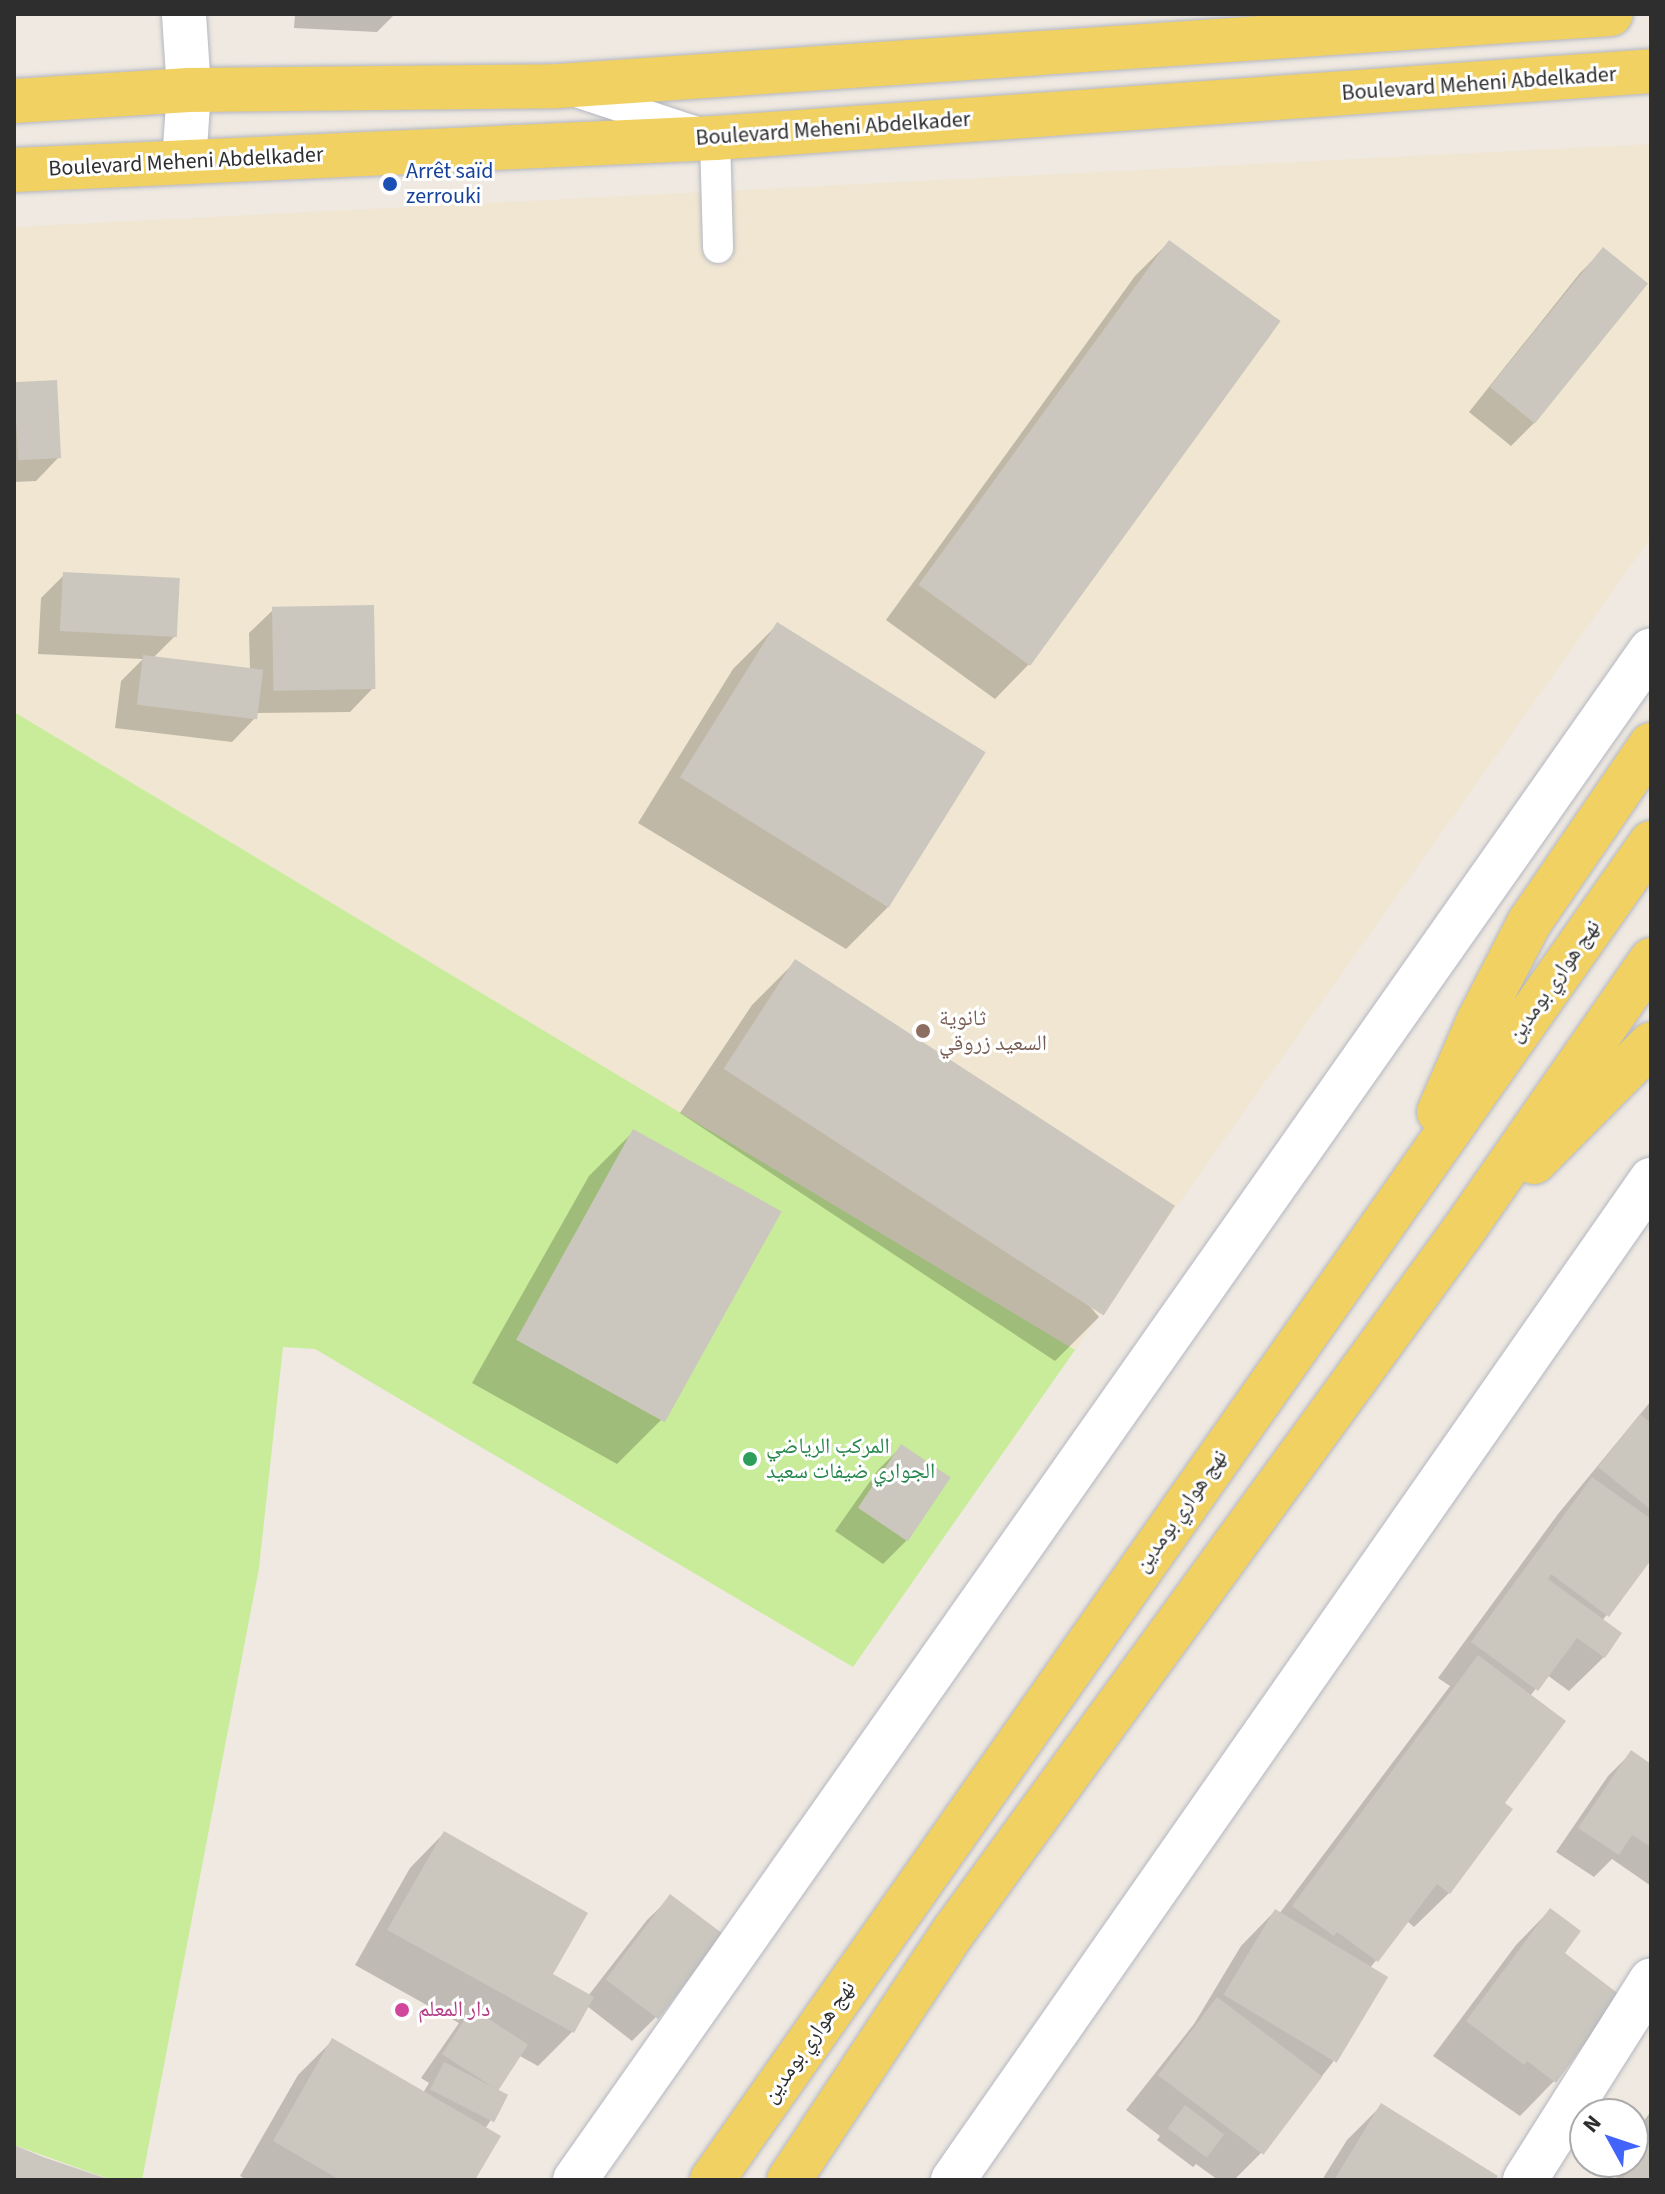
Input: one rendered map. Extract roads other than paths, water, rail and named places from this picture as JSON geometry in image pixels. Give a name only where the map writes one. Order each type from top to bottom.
[{"type":"main road","points":[[14,101],[189,90],[558,86],[1611,14]]},
{"type":"main road","name":"Boulevard Meheni Abdelkader","points":[[14,170],[715,138],[1651,71]]},
{"type":"main road","points":[[1407,1191],[1503,971],[1529,923],[1651,745]]},
{"type":"main road","name":"نهج هواري بومدين","points":[[712,2180],[1651,843]]},
{"type":"main road","points":[[789,2180],[954,1931],[1463,1231],[1651,960]]},
{"type":"main road","points":[[1463,1231],[1651,1044]]},
{"type":"street","points":[[184,14],[189,90],[184,162]]},
{"type":"street","points":[[575,2180],[1651,650]]},
{"type":"street","points":[[953,2180],[1651,1180]]},
{"type":"street","points":[[1525,2180],[1651,1981]]},
{"type":"lane","points":[[558,86],[715,138],[718,248]]},
{"type":"place","name":"Arrêt saïd zerrouki","points":[[390,184]]},
{"type":"place","name":"ثانوية السعيد زروقي","points":[[923,1031]]},
{"type":"place","name":"المركب الرياضي الجواري ضيفات سعيد","points":[[750,1459]]},
{"type":"place","name":"دار المعلم","points":[[402,2010]]}]
